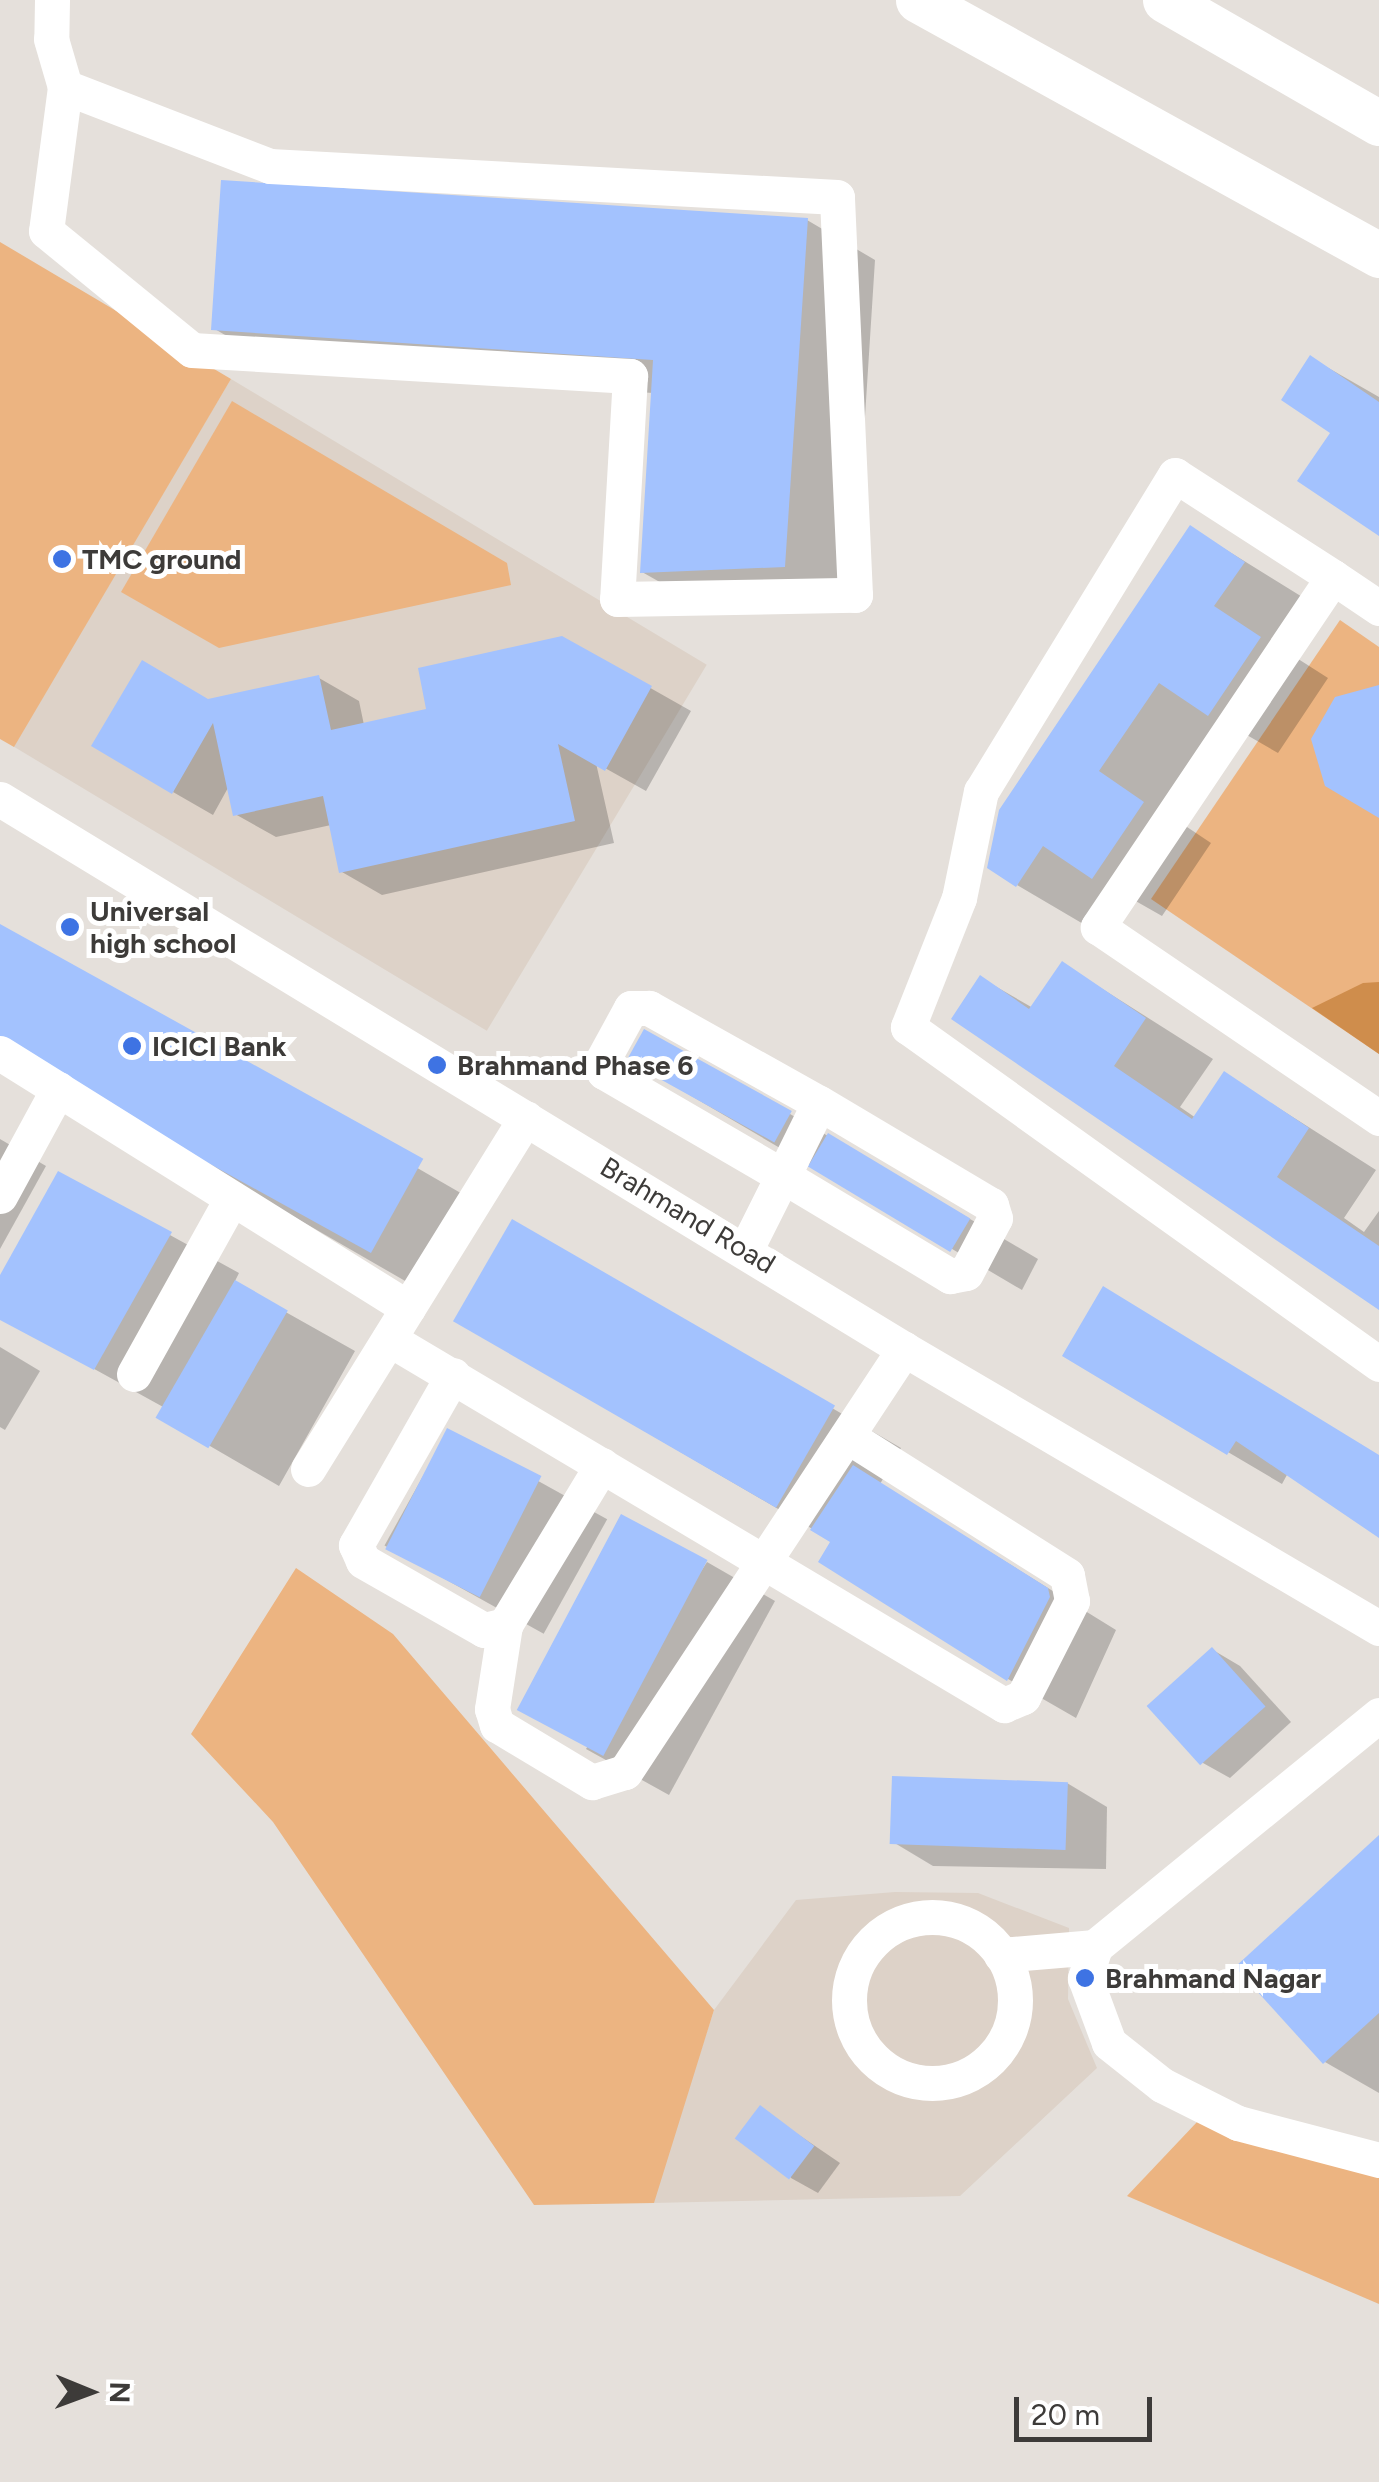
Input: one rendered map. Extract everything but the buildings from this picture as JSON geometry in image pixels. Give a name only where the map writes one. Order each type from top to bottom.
[{"type":"street","points":[[52,0],[51,39],[65,87],[46,231],[192,350],[630,376],[618,599],[855,595],[838,198],[270,166],[65,87]]},
{"type":"street","points":[[918,0],[1379,255]]},
{"type":"street","points":[[1165,0],[1375,109]]},
{"type":"street","points":[[1379,608],[1175,475],[981,792],[959,898],[908,1027],[1379,1364]]},
{"type":"street","points":[[1333,577],[1098,927],[1379,1118]]},
{"type":"street","name":"Brahmand Road","points":[[0,800],[746,1249],[904,1350],[1379,1628]]},
{"type":"street","points":[[632,1008],[649,1008],[818,1104],[991,1205],[995,1218],[966,1273],[950,1276],[604,1072],[602,1061],[632,1008]]},
{"type":"street","points":[[0,1054],[408,1308]]},
{"type":"street","points":[[0,1196],[58,1090]]},
{"type":"street","points":[[746,1249],[818,1104]]},
{"type":"street","points":[[308,1470],[526,1118]]},
{"type":"street","points":[[134,1374],[232,1198]]},
{"type":"street","points":[[390,1339],[602,1464],[761,1565],[1004,1705],[1022,1697],[1072,1601],[1067,1575],[848,1436]]},
{"type":"street","points":[[602,1464],[505,1625],[492,1709],[498,1725],[592,1782],[625,1772],[904,1350]]},
{"type":"street","points":[[453,1375],[356,1545],[363,1561],[484,1630],[505,1625]]},
{"type":"street","points":[[1379,1715],[1095,1947],[1085,1978],[1110,2043],[1162,2085],[1238,2123],[1367,2156],[1379,2125]]},
{"type":"street","points":[[928,1916],[956,1920],[982,1933],[1002,1955],[1013,1982],[1014,2010],[988,2062],[936,2084],[907,2080],[862,2046],[849,1990],[875,1938],[928,1916]]},
{"type":"street","points":[[1002,1955],[1095,1947]]},
{"type":"shaded area","name":"TMC ground","points":[[0,242],[231,379],[14,747],[0,739]]},
{"type":"shaded area","points":[[231,379],[707,665],[487,1031],[11,745]]},
{"type":"shaded area","points":[[232,401],[507,563],[511,585],[219,648],[121,592]]},
{"type":"shaded area","points":[[1340,620],[1379,647],[1379,1054],[1151,899]]},
{"type":"shaded area","points":[[1379,982],[1379,1054],[1312,1008],[1363,983]]},
{"type":"shaded area","points":[[296,1568],[393,1634],[714,2010],[654,2203],[534,2205],[273,1822],[191,1734]]},
{"type":"shaded area","points":[[895,1892],[978,1893],[1069,1928],[1068,1999],[1097,2068],[960,2196],[652,2203],[714,2010],[796,1900]]},
{"type":"shaded area","points":[[1197,2122],[1379,2173],[1379,2304],[1127,2196]]},
{"type":"place","name":"TMC ground","points":[[62,559]]},
{"type":"place","name":"Universal high school","points":[[70,927]]},
{"type":"place","name":"ICICI Bank","points":[[132,1046]]},
{"type":"place","name":"Brahmand Phase 6","points":[[437,1065]]},
{"type":"place","name":"Brahmand Nagar","points":[[1085,1978]]}]
